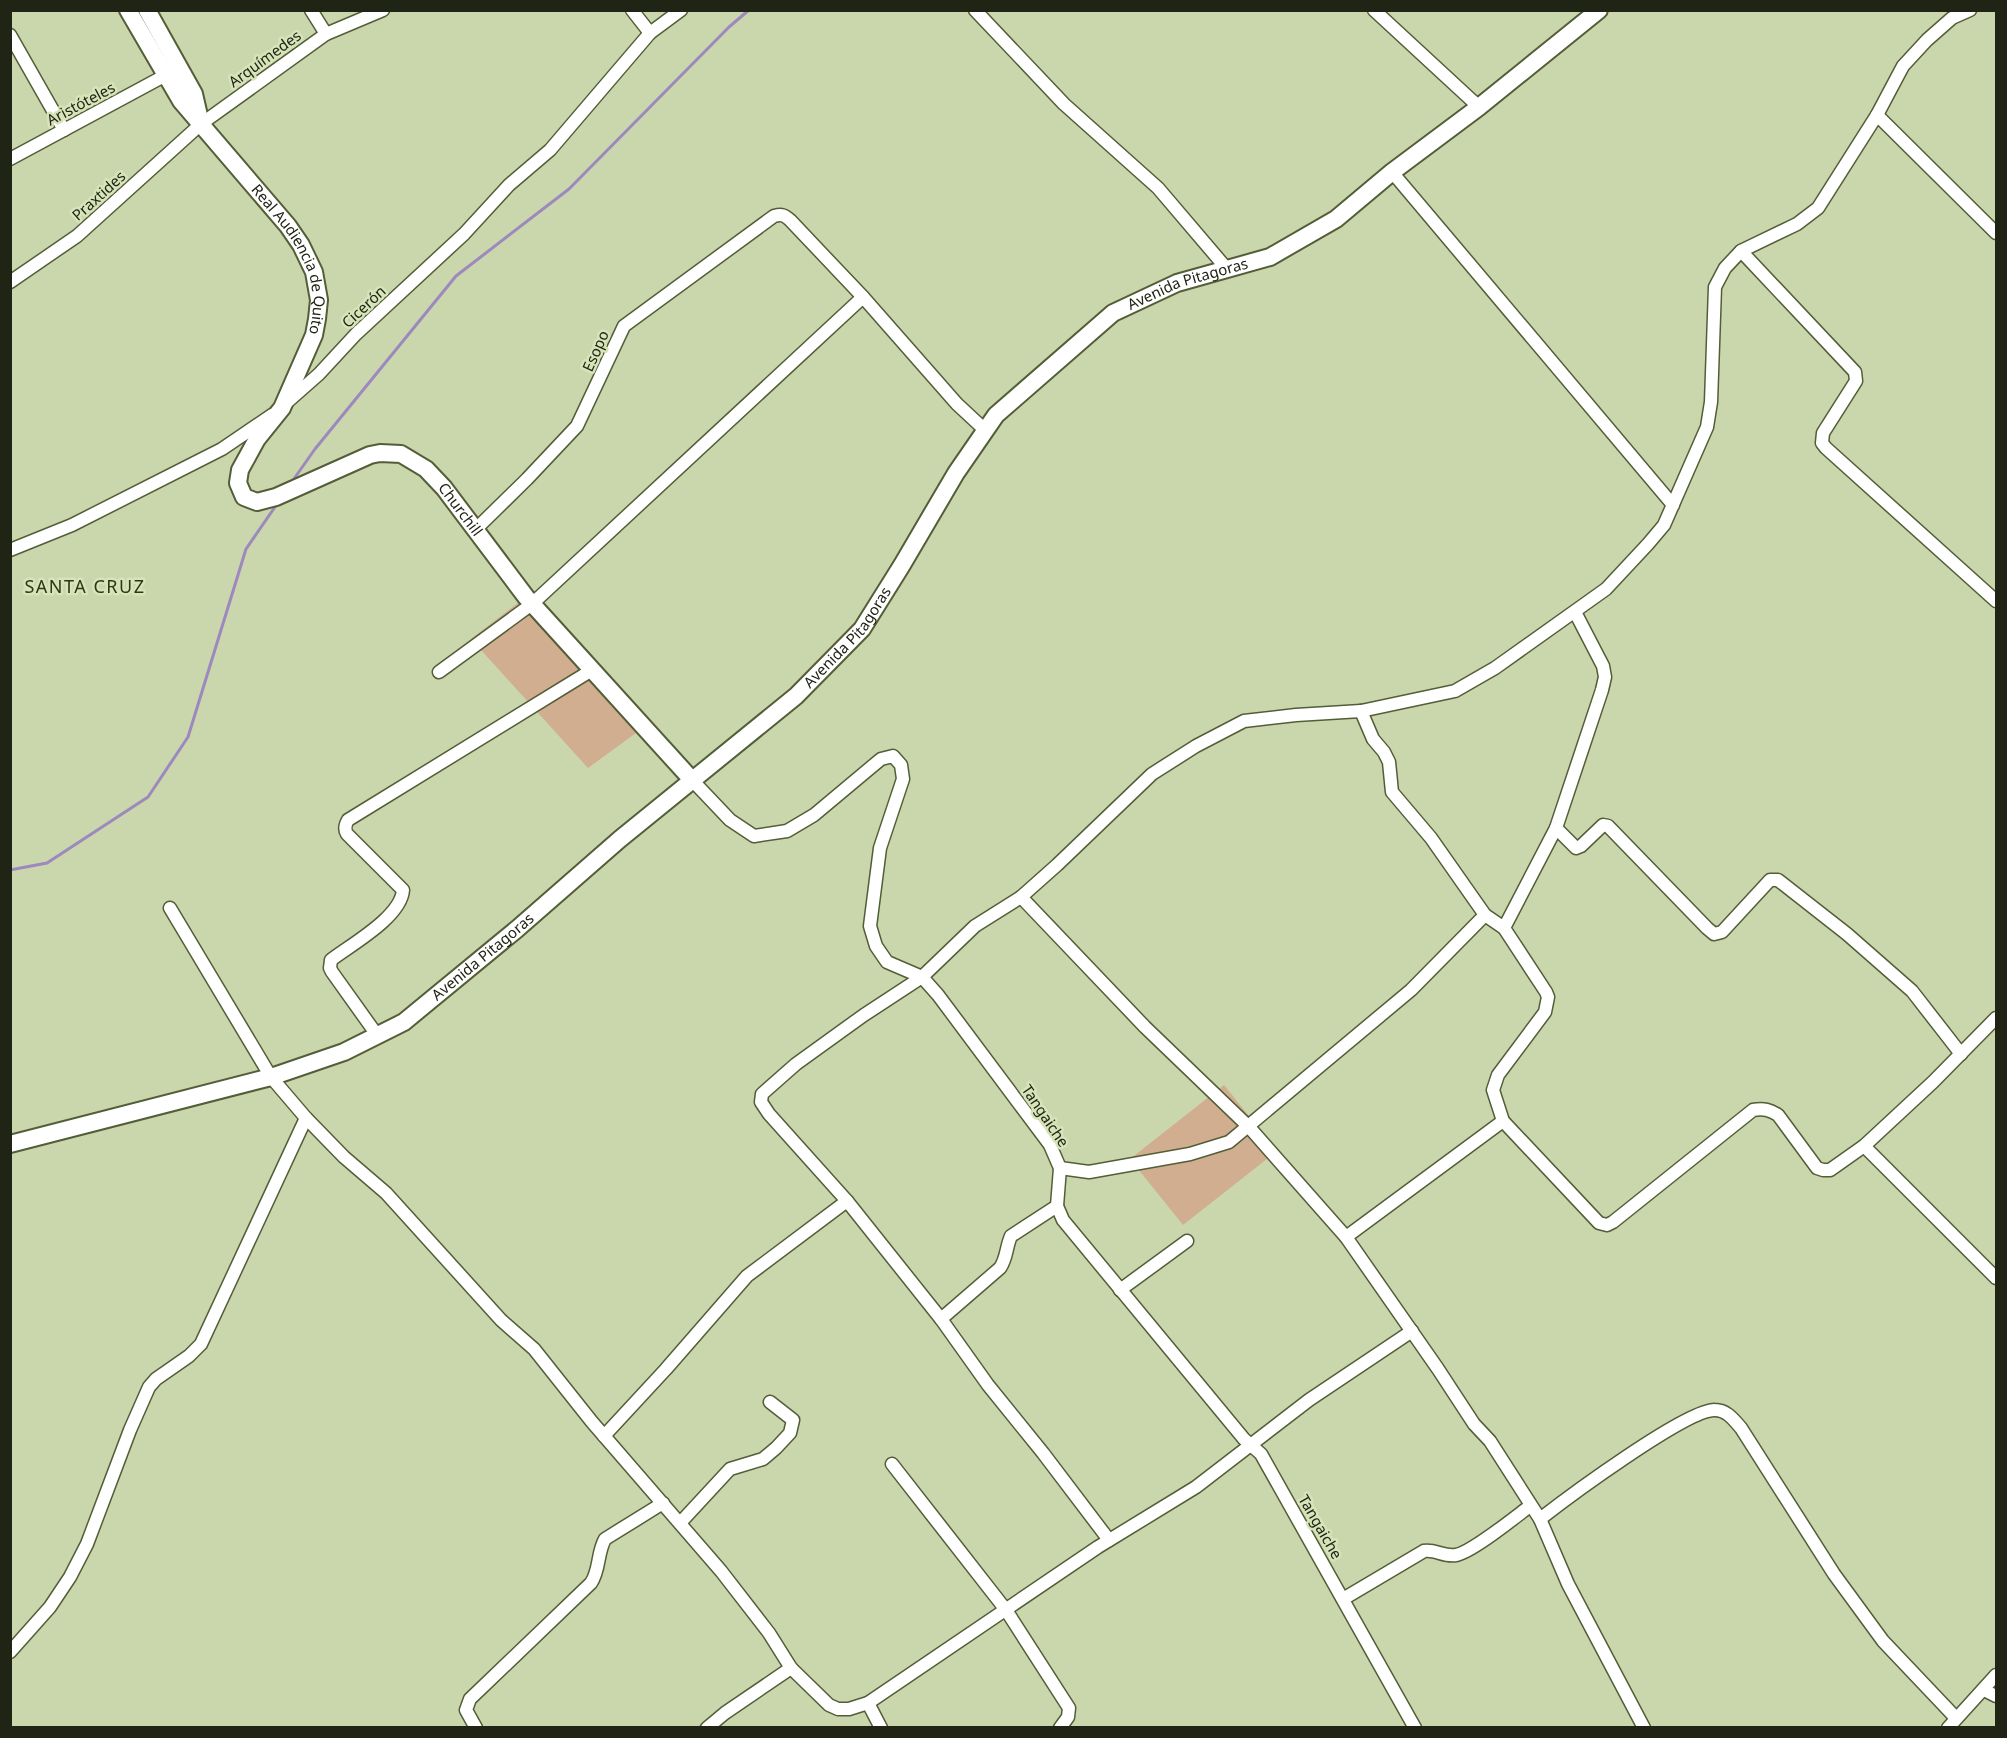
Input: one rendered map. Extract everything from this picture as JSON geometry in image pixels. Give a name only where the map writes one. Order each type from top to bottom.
[{"type":"main road","name":"Real Audiencia de Quito","points":[[128,10],[181,101],[288,226],[301,245],[314,272],[319,300],[314,335],[282,408]]},
{"type":"main road","name":"Real Audiencia de Quito","points":[[147,10],[194,94],[201,124]]},
{"type":"main road","name":"Avenida Pitagoras","points":[[10,1144],[271,1077],[344,1052],[404,1022],[692,780],[796,696],[862,629],[956,473],[996,415],[1113,313],[1177,283],[1270,257],[1336,219],[1392,172],[1479,107],[1599,10]]},
{"type":"main road","name":"Churchill","points":[[282,408],[257,439],[240,470],[238,483],[241,492],[250,501],[257,502],[276,497],[370,455],[391,453],[412,459],[444,488],[532,604],[692,780]]},
{"type":"street","points":[[311,10],[326,34]]},
{"type":"street","name":"Arquímedes","points":[[201,124],[326,34],[383,10]]},
{"type":"street","points":[[632,10],[650,33]]},
{"type":"street","name":"Cicerón","points":[[10,550],[72,525],[222,449],[282,408],[319,374],[356,334],[464,234],[509,185],[550,150],[650,33],[681,10]]},
{"type":"street","points":[[975,10],[1064,104],[1158,188],[1227,269]]},
{"type":"street","points":[[1374,10],[1479,107]]},
{"type":"street","points":[[1109,1540],[988,1385],[941,1319],[847,1201],[769,1114],[761,1102],[762,1094],[796,1064],[922,977],[975,926],[1021,897],[1152,774],[1196,746],[1244,721],[1361,711],[1455,691],[1495,668],[1606,589],[1664,525],[1707,427],[1711,402],[1715,286],[1725,268],[1741,251],[1797,224],[1818,208],[1877,115],[1904,66],[1927,40],[1952,18],[1970,10]]},
{"type":"street","points":[[10,35],[64,130]]},
{"type":"street","name":"Aristóteles","points":[[10,159],[166,75]]},
{"type":"street","points":[[1877,115],[1996,233]]},
{"type":"street","name":"Praxtides","points":[[10,282],[77,236],[201,124]]},
{"type":"street","points":[[1392,172],[1673,505]]},
{"type":"street","name":"Esopo","points":[[475,530],[577,426],[624,326],[774,216],[784,215],[790,220],[862,297]]},
{"type":"street","points":[[1741,251],[1855,372],[1856,381],[1823,433],[1822,443],[1996,601]]},
{"type":"street","points":[[439,672],[532,604],[862,297],[957,404],[986,430]]},
{"type":"street","points":[[1504,928],[1556,828],[1605,677],[1604,666],[1575,612]]},
{"type":"street","points":[[377,1035],[332,972],[330,965],[331,960],[391,916],[403,898],[403,890],[347,834],[346,823],[592,670]]},
{"type":"street","points":[[1361,711],[1374,739],[1389,762],[1392,792],[1431,838],[1485,915],[1504,928],[1548,997],[1545,1012],[1495,1081],[1493,1090],[1503,1121],[1599,1223],[1613,1222],[1753,1110],[1767,1109],[1778,1115],[1820,1170],[1830,1170],[1864,1146],[1996,1018]]},
{"type":"street","name":"Tangaiche","points":[[692,780],[730,820],[754,836],[787,831],[814,815],[881,759],[893,756],[901,765],[903,779],[880,848],[870,926],[876,946],[887,962],[922,977],[938,994],[1050,1145],[1060,1168],[1057,1206],[1063,1220],[1249,1444],[1261,1454],[1412,1726]]},
{"type":"street","points":[[1556,828],[1576,848],[1603,825],[1608,826],[1714,934],[1722,932],[1770,880],[1778,880],[1847,934],[1912,991],[1961,1054]]},
{"type":"street","points":[[1021,897],[1145,1027],[1249,1127],[1346,1237],[1474,1424],[1490,1441],[1540,1519],[1568,1584],[1644,1728]]},
{"type":"street","points":[[170,908],[271,1077],[344,1157],[386,1192],[501,1320],[534,1349],[604,1436],[728,1580],[769,1633],[791,1668],[829,1705],[838,1709],[849,1709],[868,1703],[1109,1540],[1196,1487],[1309,1400],[1412,1331]]},
{"type":"street","points":[[1060,1168],[1089,1172],[1190,1154],[1229,1142],[1411,990],[1485,915]]},
{"type":"street","points":[[13,1644],[50,1607],[70,1577],[87,1544],[149,1387],[156,1379],[189,1356],[206,1336],[306,1118]]},
{"type":"street","points":[[1346,1237],[1503,1121]]},
{"type":"street","points":[[1864,1146],[1996,1278]]},
{"type":"street","points":[[604,1436],[747,1276],[847,1201]]},
{"type":"street","points":[[941,1319],[1000,1268],[1006,1258],[1011,1236],[1057,1206]]},
{"type":"street","points":[[1120,1290],[1187,1241]]},
{"type":"street","points":[[680,1523],[730,1470],[763,1459],[790,1433],[793,1420],[770,1402]]},
{"type":"street","points":[[1540,1519],[1593,1480],[1680,1423],[1703,1412],[1717,1410],[1728,1414],[1741,1428],[1834,1574],[1883,1641],[1952,1723],[1996,1675]]},
{"type":"street","points":[[892,1464],[1006,1610],[1069,1708],[1068,1717],[1060,1728]]},
{"type":"street","points":[[476,1728],[466,1710],[470,1699],[591,1583],[597,1571],[601,1547],[605,1539],[663,1503]]},
{"type":"street","points":[[1343,1599],[1424,1551],[1436,1551],[1449,1556],[1464,1553],[1530,1506]]},
{"type":"street","points":[[706,1728],[791,1668]]},
{"type":"street","points":[[1984,1690],[1996,1696]]},
{"type":"street","points":[[868,1703],[880,1728]]},
{"type":"shaded area","points":[[519,602],[636,733],[588,768],[471,639]]},
{"type":"shaded area","points":[[1224,1085],[1277,1151],[1183,1225],[1130,1159]]},
{"type":"waterway","points":[[291,483],[315,449],[456,276],[569,189],[729,27],[749,10]]},
{"type":"waterway","points":[[10,870],[47,863],[148,797],[188,737],[246,549],[277,504]]},
{"type":"district","name":"SANTA CRUZ","points":[[85,587]]}]
